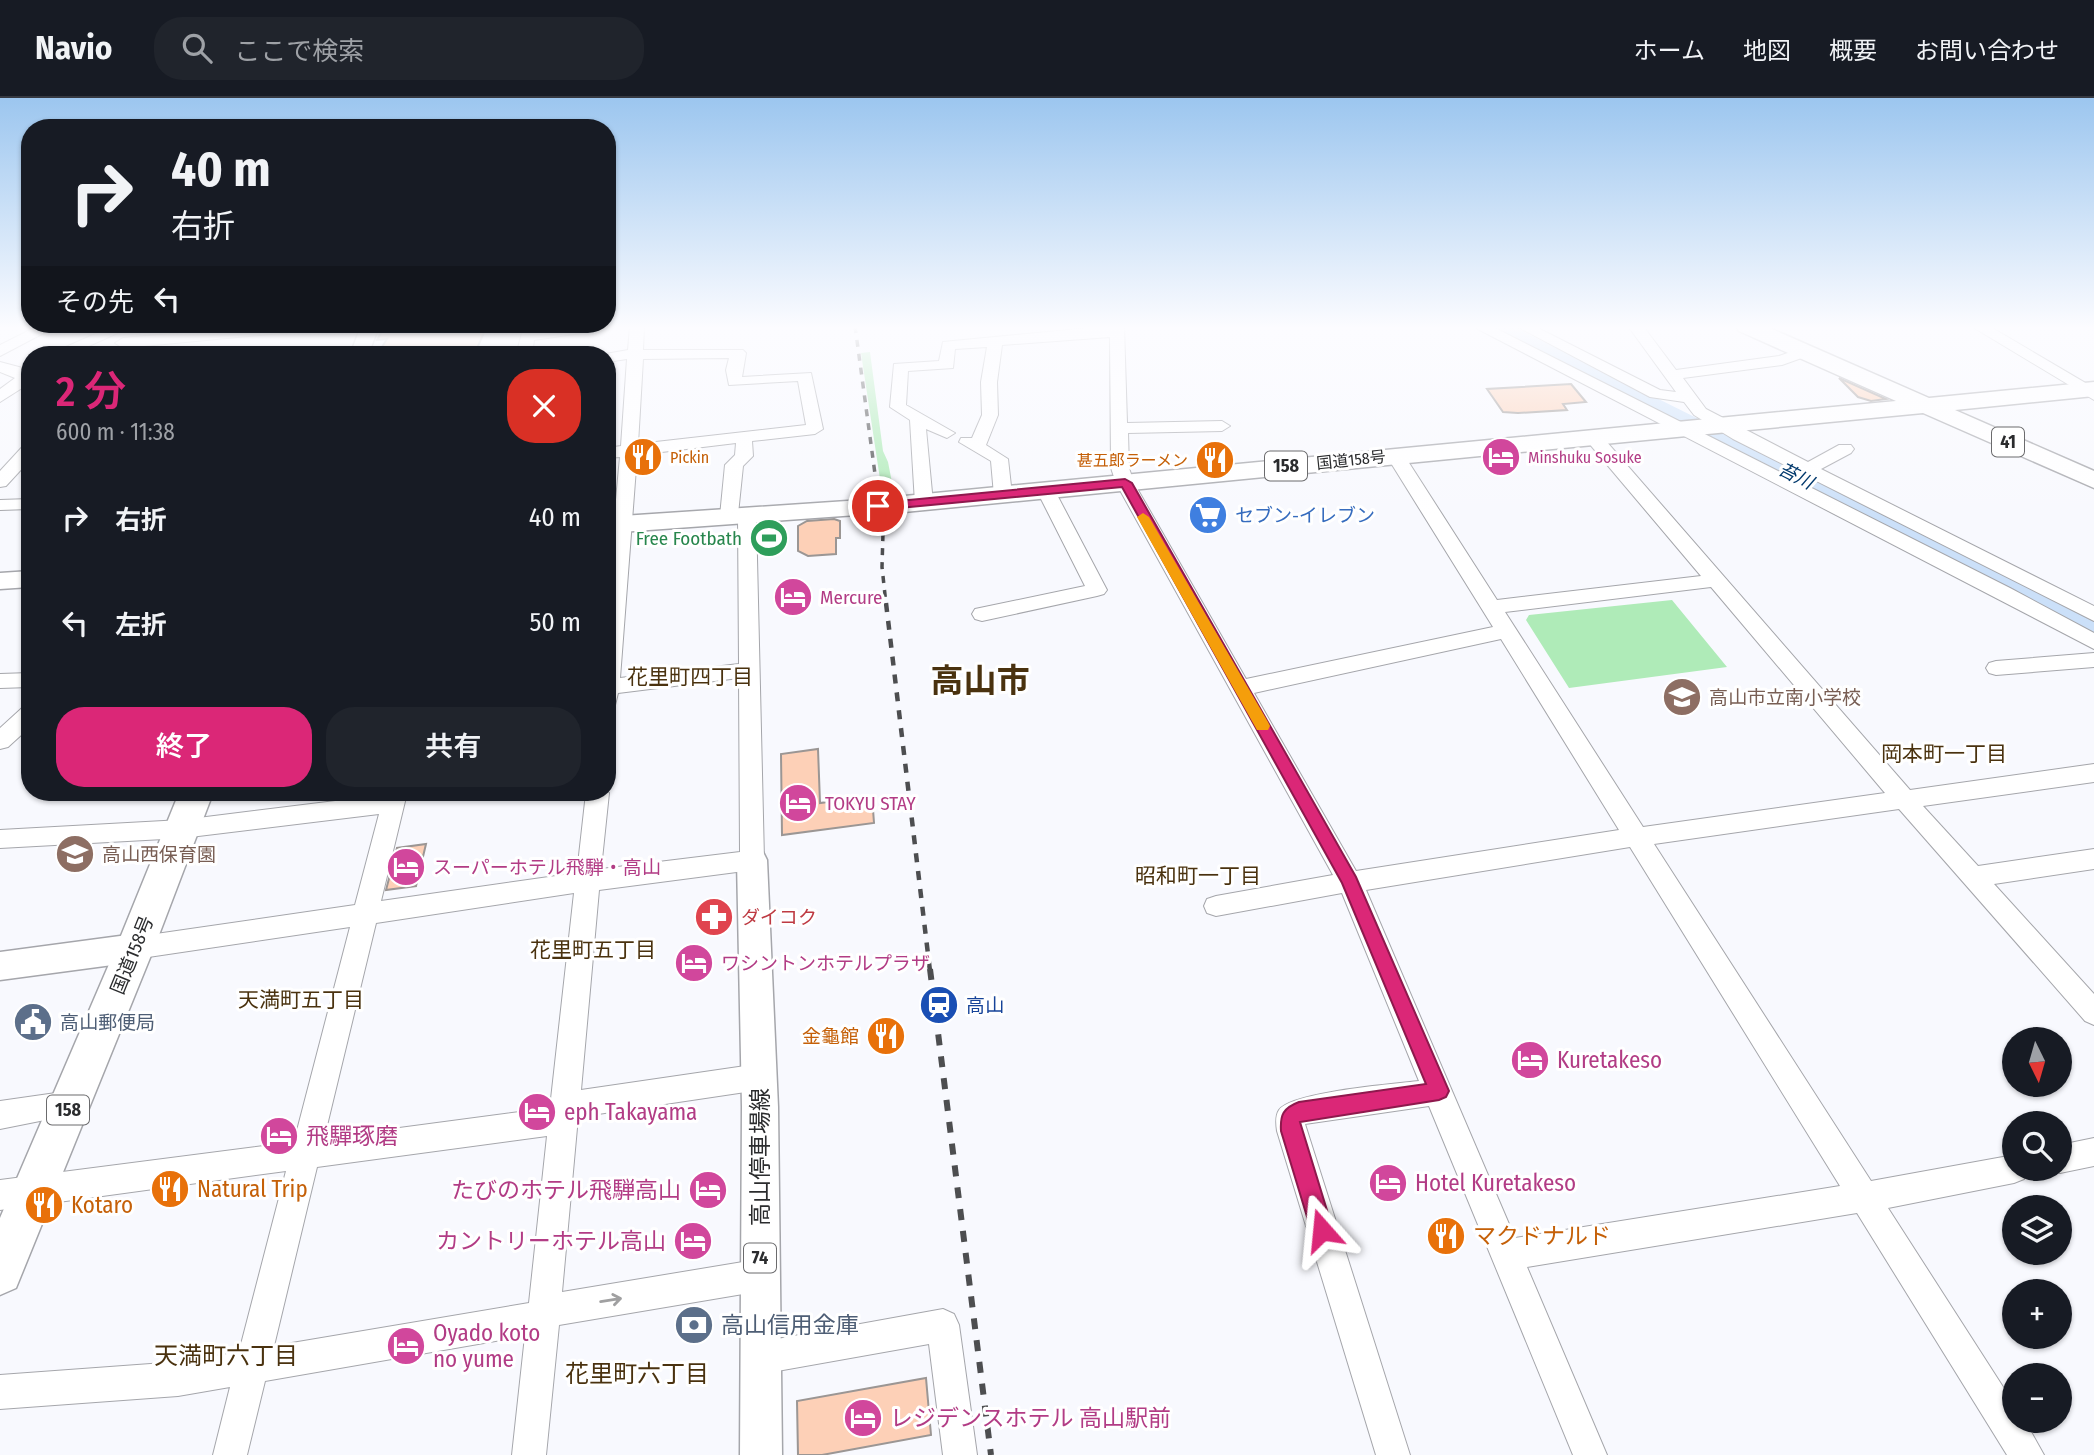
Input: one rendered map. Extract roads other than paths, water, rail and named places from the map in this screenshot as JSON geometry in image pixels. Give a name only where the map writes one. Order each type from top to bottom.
[{"type":"highway","name":"41","points":[[1894,389],[2094,471]]},
{"type":"highway","name":"41","points":[[1898,389],[2094,480]]},
{"type":"highway","name":"国道158号","points":[[616,524],[924,503],[1717,424],[2091,392]]},
{"type":"highway","name":"国道158号","points":[[0,1272],[17,1193],[70,1104],[193,801]]},
{"type":"main road","points":[[0,581],[21,580]]},
{"type":"main road","name":"高山停車場線","points":[[752,860],[759,1077],[761,1455]]},
{"type":"main road","points":[[0,966],[135,948]]},
{"type":"street","points":[[616,524],[629,450],[633,389]]},
{"type":"street","points":[[616,452],[815,429],[808,389]]},
{"type":"street","points":[[899,389],[898,407],[947,433]]},
{"type":"street","points":[[990,389],[991,411],[972,444],[999,459],[1003,495]]},
{"type":"street","points":[[1118,389],[1121,468],[1125,483],[1350,882],[1590,1455]]},
{"type":"street","points":[[1604,389],[1968,574],[2094,642]]},
{"type":"street","points":[[1647,389],[1656,394],[1688,398]]},
{"type":"street","points":[[1682,389],[1700,412],[1717,424],[2094,614]]},
{"type":"street","points":[[919,418],[916,427],[922,455],[920,460],[924,503]]},
{"type":"street","points":[[1119,428],[1222,426]]},
{"type":"street","points":[[135,948],[587,881],[752,860],[748,670],[734,465],[744,456],[744,437]]},
{"type":"street","points":[[1593,437],[1905,800],[2094,1013]]},
{"type":"street","points":[[1808,469],[1845,449]]},
{"type":"street","points":[[1395,455],[2027,1455]]},
{"type":"street","points":[[0,482],[21,459]]},
{"type":"street","points":[[982,614],[1097,590],[1046,491]]},
{"type":"street","points":[[0,505],[21,504]]},
{"type":"street","points":[[1491,607],[1718,580]]},
{"type":"street","points":[[1241,688],[1506,631]]},
{"type":"street","points":[[1996,668],[2094,660]]},
{"type":"street","points":[[616,690],[748,670]]},
{"type":"street","points":[[0,681],[21,680]]},
{"type":"street","points":[[2,739],[21,721]]},
{"type":"street","points":[[2,739],[21,738]]},
{"type":"street","points":[[1216,906],[1637,837],[2094,773]]},
{"type":"street","points":[[0,839],[182,829],[373,801]]},
{"type":"street","points":[[230,1455],[393,801]]},
{"type":"street","points":[[530,1455],[596,801]]},
{"type":"street","points":[[1974,877],[2094,859]]},
{"type":"street","points":[[17,1193],[305,1155],[564,1113],[759,1077]]},
{"type":"street","points":[[1393,1455],[1291,1131],[1290,1118],[1299,1111],[1439,1091]]},
{"type":"street","points":[[0,1115],[70,1104]]},
{"type":"street","points":[[2072,1157],[2094,1152]]},
{"type":"street","points":[[1507,1255],[1865,1197],[2002,1171]]},
{"type":"street","points":[[0,1392],[178,1379],[761,1275]]},
{"type":"street","points":[[761,1358],[943,1325],[960,1455]]},
{"type":"waterway","name":"苔川","points":[[1624,389],[2094,626]]},
{"type":"railway","points":[[864,389],[883,533],[882,567],[886,604]]},
{"type":"railway","points":[[886,603],[930,971]]},
{"type":"railway","points":[[930,969],[991,1455]]},
{"type":"place","name":"Pickin","points":[[643,457]]},
{"type":"place","name":"Minshuku Sosuke","points":[[1501,457]]},
{"type":"place","name":"甚五郎ラーメン","points":[[1215,460]]},
{"type":"place","name":"セブン-イレブン","points":[[1208,515]]},
{"type":"place","name":"Free Footbath","points":[[769,538]]},
{"type":"place","name":"Mercure","points":[[793,597]]},
{"type":"place","name":"高山市立南小学校","points":[[1682,697]]},
{"type":"place","name":"TOKYU STAY","points":[[798,803]]},
{"type":"place","name":"高山西保育園","points":[[75,854]]},
{"type":"place","name":"スーパーホテル飛騨・高山","points":[[406,867]]},
{"type":"place","name":"ダイコク","points":[[714,917]]},
{"type":"place","name":"ワシントンホテルプラザ","points":[[694,963]]},
{"type":"place","name":"高山","points":[[939,1005]]},
{"type":"place","name":"高山郵便局","points":[[33,1022]]},
{"type":"place","name":"金龜館","points":[[886,1036]]},
{"type":"place","name":"Kuretakeso","points":[[1530,1060]]},
{"type":"place","name":"eph Takayama","points":[[537,1112]]},
{"type":"place","name":"飛驒琢磨","points":[[279,1136]]},
{"type":"place","name":"Hotel Kuretakeso","points":[[1388,1183]]},
{"type":"place","name":"Natural Trip","points":[[170,1189]]},
{"type":"place","name":"たびのホテル飛騨高山","points":[[708,1190]]},
{"type":"place","name":"Kotaro","points":[[44,1205]]},
{"type":"place","name":"マクドナルド","points":[[1446,1236]]},
{"type":"place","name":"カントリーホテル高山","points":[[693,1241]]},
{"type":"place","name":"高山信用金庫","points":[[694,1325]]},
{"type":"place","name":"Oyado koto no yume","points":[[406,1346]]},
{"type":"place","name":"レジデンスホテル 高山駅前","points":[[863,1418]]},
{"type":"district","name":"花里町四丁目","points":[[690,677]]},
{"type":"district","name":"高山市","points":[[980,681]]},
{"type":"district","name":"岡本町一丁目","points":[[1944,754]]},
{"type":"district","name":"昭和町一丁目","points":[[1198,876]]},
{"type":"district","name":"花里町五丁目","points":[[593,950]]},
{"type":"district","name":"天満町五丁目","points":[[301,1000]]},
{"type":"district","name":"天満町六丁目","points":[[226,1356]]},
{"type":"district","name":"花里町六丁目","points":[[637,1374]]}]
